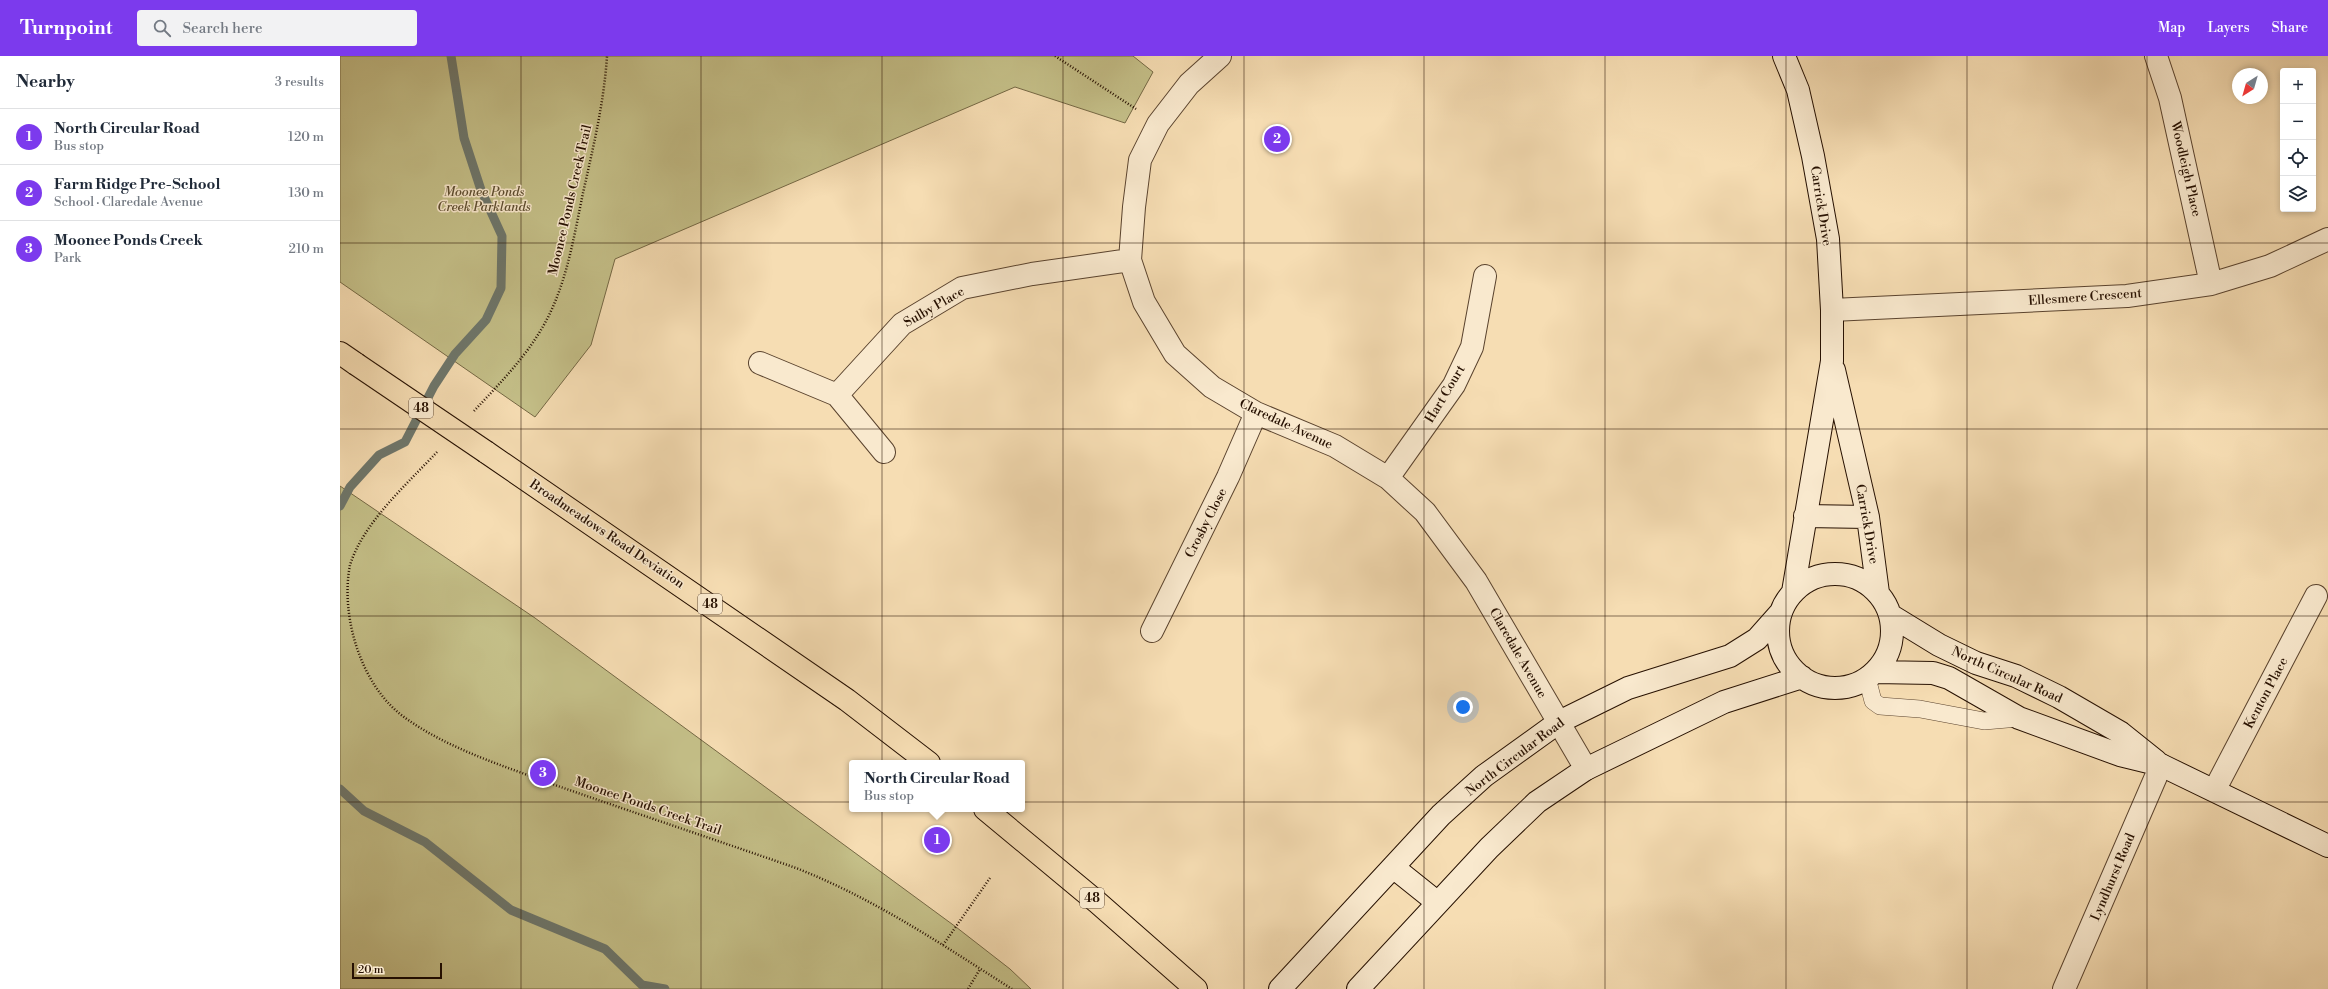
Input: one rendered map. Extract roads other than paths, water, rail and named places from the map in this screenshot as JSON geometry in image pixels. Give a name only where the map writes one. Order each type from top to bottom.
[{"type":"main road","name":"Broadmeadows Road Deviation","points":[[348,358],[847,700],[925,760]]},
{"type":"main road","name":"48","points":[[989,812],[1097,902],[1196,989]]},
{"type":"street","name":"Claredale Avenue","points":[[1220,56],[1189,84],[1158,124],[1140,160],[1134,207],[1130,260],[1144,302],[1175,354],[1212,387],[1256,413],[1335,446],[1388,478],[1425,512],[1476,581],[1586,769]]},
{"type":"street","name":"Carrick Drive","points":[[1784,56],[1798,90],[1813,156],[1828,239],[1832,310],[1832,362],[1805,516],[1800,561],[1793,592]]},
{"type":"street","name":"Woodleigh Place","points":[[2156,56],[2170,98],[2211,284]]},
{"type":"street","name":"Ellesmere Crescent","points":[[1832,310],[2127,296],[2211,284],[2270,266],[2328,239]]},
{"type":"street","name":"Sulby Place","points":[[838,395],[902,324],[962,288],[1032,274],[1130,260]]},
{"type":"street","name":"Hart Court","points":[[1388,478],[1427,425],[1457,379],[1472,347],[1485,276]]},
{"type":"street","name":"Carrick Drive","points":[[1832,362],[1868,517],[1878,593]]},
{"type":"street","points":[[760,363],[838,395],[884,452]]},
{"type":"street","name":"Crosby Close","points":[[1152,631],[1228,477],[1256,413]]},
{"type":"street","points":[[1805,516],[1868,517]]},
{"type":"street","points":[[1825,574],[1838,575],[1863,581],[1878,593],[1890,615],[1892,630],[1890,645],[1884,659],[1871,675],[1851,685],[1834,688],[1817,685],[1802,677],[1789,664],[1780,648],[1778,630],[1781,612],[1793,592],[1808,580],[1825,574]]},
{"type":"street","name":"Kenton Place","points":[[2214,789],[2316,596]]},
{"type":"street","name":"North Circular Road","points":[[1280,989],[1441,815],[1484,776],[1559,722],[1628,688],[1730,656],[1757,639],[1781,612]]},
{"type":"street","name":"North Circular Road","points":[[1890,615],[1939,645],[1976,663],[2016,676],[2059,697],[2121,733],[2161,765]]},
{"type":"street","name":"North Circular Road","points":[[1871,675],[1933,673],[1949,678],[2019,718],[2120,755],[2161,765],[2214,789],[2328,846]]},
{"type":"street","points":[[1358,989],[1489,848],[1537,802],[1586,769],[1724,702],[1802,677]]},
{"type":"street","name":"Lyndhurst Road","points":[[2064,989],[2161,765]]},
{"type":"street","points":[[1393,867],[1438,903]]},
{"type":"lane","points":[[1871,675],[1873,701],[1880,706],[1920,710],[1984,721],[2019,718]]},
{"type":"waterway","points":[[340,506],[350,487],[379,455],[405,442],[434,386],[455,354],[486,320],[501,288],[502,236],[481,190],[464,138],[451,56]]},
{"type":"waterway","points":[[340,789],[364,811],[425,842],[511,910],[605,949],[642,985],[665,989]]},
{"type":"place","name":"Farm Ridge Pre-School","points":[[1277,139]]},
{"type":"place","name":"Moonee Ponds Creek","points":[[543,773]]},
{"type":"place","name":"North Circular Road","points":[[937,840]]},
{"type":"park label","name":"Moonee Ponds Creek Parklands","points":[[484,200]]}]
